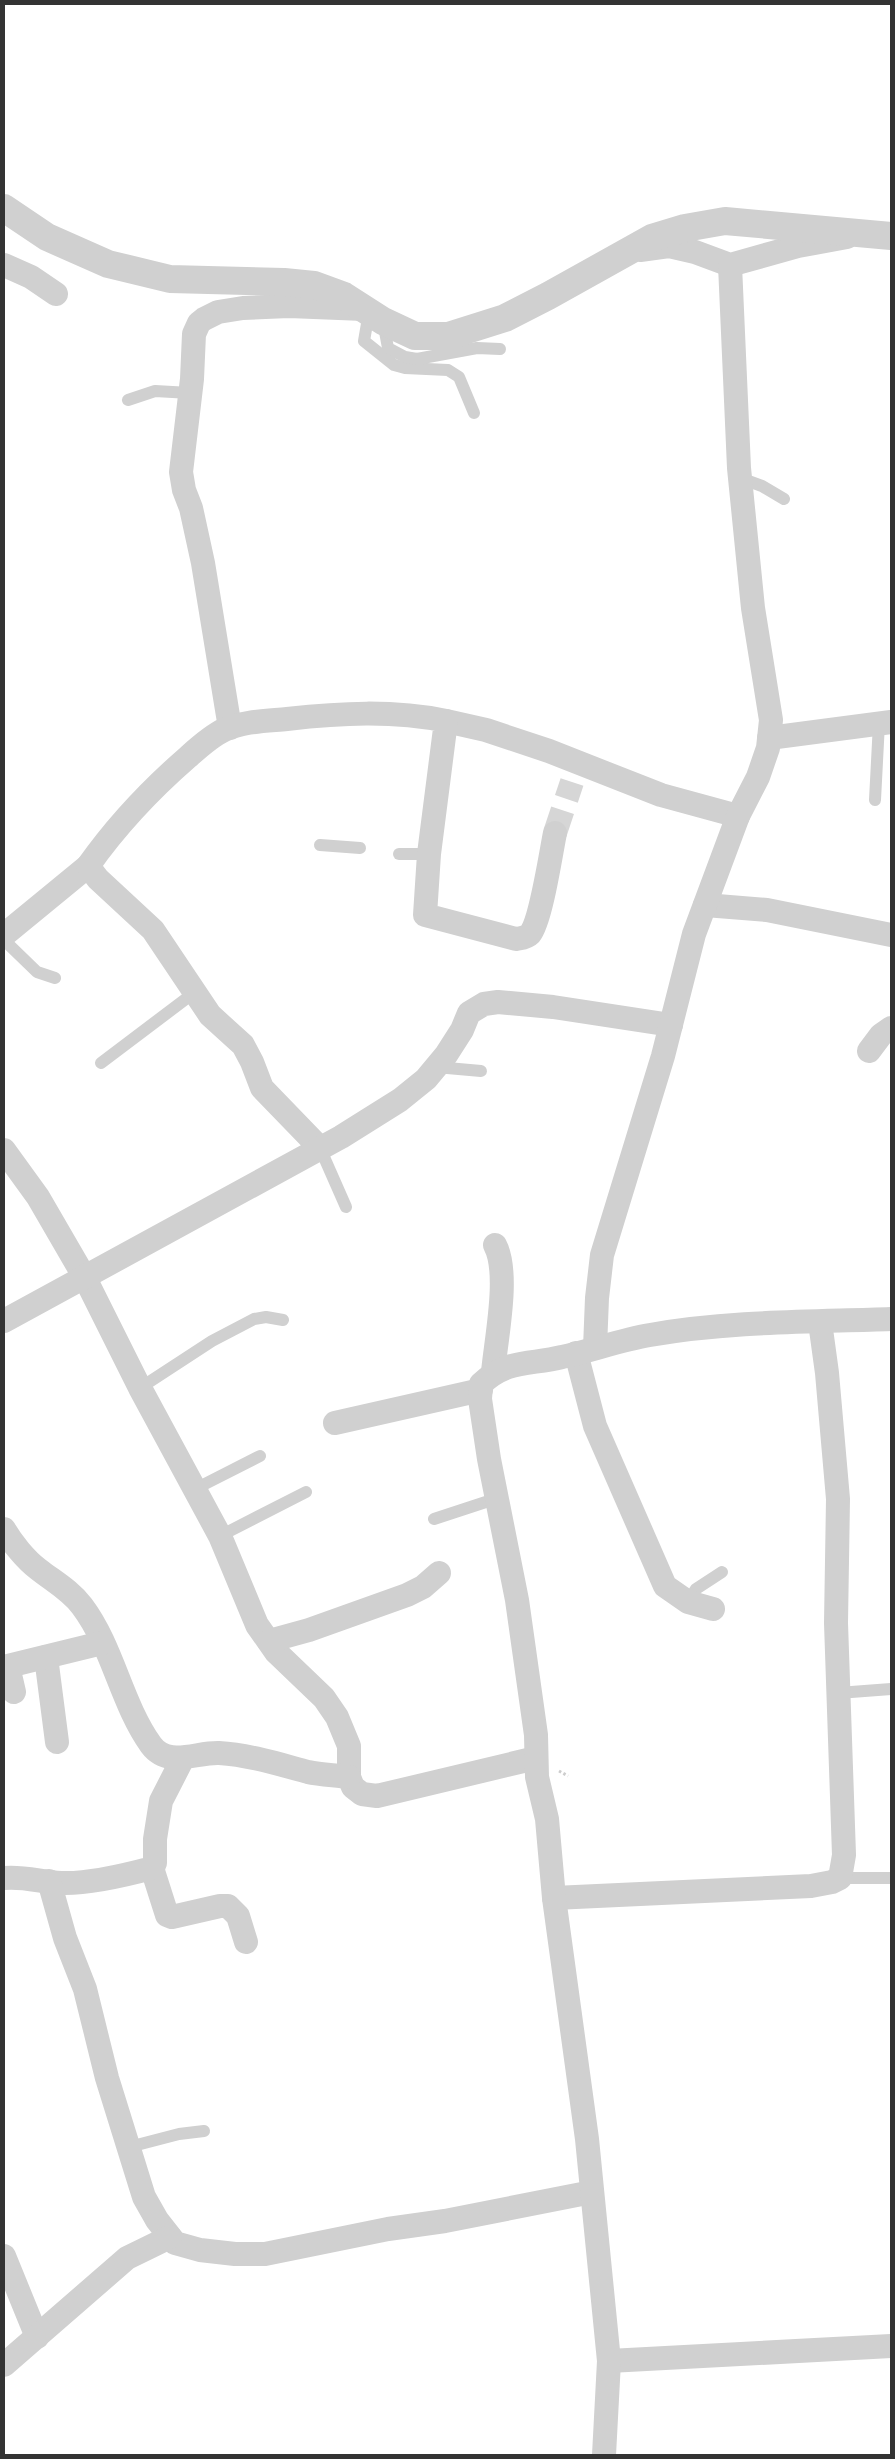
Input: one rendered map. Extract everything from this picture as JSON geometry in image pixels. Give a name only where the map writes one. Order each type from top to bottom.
[{"type":"street","points":[[4,208],[47,238],[108,264],[170,279],[314,285],[344,296],[372,314],[416,336],[448,336],[505,318],[652,238],[686,228],[725,221],[880,235]]},
{"type":"street","points":[[620,255],[669,246],[694,252],[730,265],[798,246],[880,235]]},
{"type":"street","points":[[4,265],[31,277],[56,294]]},
{"type":"street","points":[[713,1609],[688,1602],[665,1586],[595,1426],[585,1350],[597,1298],[602,1255],[671,1025],[694,934],[738,816],[758,777],[769,738],[771,720],[753,608],[740,478],[731,325],[730,265]]},
{"type":"street","points":[[230,728],[203,563],[181,472],[190,393],[194,334],[199,323],[213,314],[241,282]]},
{"type":"street","points":[[213,314],[243,308],[289,306],[372,314]]},
{"type":"street","points":[[4,935],[88,866],[150,791],[201,746],[223,730],[251,722],[360,713],[420,716],[446,721],[486,730],[576,772],[738,816]]},
{"type":"street","points":[[446,721],[429,854],[425,915],[516,939],[526,937],[531,933],[539,909],[555,833]]},
{"type":"street","points":[[769,738],[885,723]]},
{"type":"street","points":[[88,866],[98,879],[153,930],[210,1015],[243,1045],[262,1088],[320,1148]]},
{"type":"street","points":[[705,905],[767,910],[891,935]]},
{"type":"street","points":[[4,1321],[320,1148],[400,1100],[426,1079],[462,1030],[469,1013],[484,1004],[498,1002],[553,1007],[671,1025]]},
{"type":"street","points":[[869,1051],[881,1035],[891,1028]]},
{"type":"street","points":[[4,1150],[38,1197],[85,1278],[140,1388],[220,1536],[257,1625],[282,1658],[324,1698],[338,1717],[350,1746],[349,1777],[353,1787],[362,1794],[377,1796],[536,1758]]},
{"type":"street","points":[[495,1245],[501,1256],[502,1285],[487,1381],[489,1459],[517,1600],[536,1735],[537,1777],[547,1819],[554,1898],[587,2139],[609,2361],[604,2455]]},
{"type":"street","points":[[335,1423],[487,1381],[510,1365],[650,1335],[714,1328],[891,1319]]},
{"type":"street","points":[[554,1898],[811,1886],[832,1882],[840,1878],[844,1855],[836,1623],[838,1499],[827,1373],[820,1322]]},
{"type":"street","points":[[4,1529],[37,1569],[57,1582],[82,1606],[152,1746],[169,1758],[217,1753],[277,1762],[309,1772],[349,1777]]},
{"type":"street","points":[[269,1641],[309,1630],[407,1596],[423,1587],[439,1573]]},
{"type":"street","points":[[14,1692],[8,1666],[102,1643]]},
{"type":"street","points":[[46,1657],[56,1742]]},
{"type":"street","points":[[183,1758],[161,1801],[155,1839],[155,1863],[152,1868],[167,1915],[172,1917],[220,1906],[228,1906],[238,1916],[246,1942]]},
{"type":"street","points":[[4,1878],[20,1876],[59,1883],[76,1883],[152,1868]]},
{"type":"street","points":[[49,1881],[65,1938],[85,1989],[107,2078],[144,2197],[174,2243],[200,2250],[235,2254],[265,2254],[592,2192]]},
{"type":"street","points":[[4,2365],[127,2258],[170,2237]]},
{"type":"street","points":[[4,2256],[37,2337]]},
{"type":"street","points":[[609,2361],[891,2346]]},
{"type":"lane","points":[[372,314],[388,348],[405,357],[417,359],[477,348],[500,349]]},
{"type":"lane","points":[[372,314],[364,341],[371,348],[394,365],[405,368],[448,370],[459,377],[474,412]]},
{"type":"lane","points":[[128,400],[155,391],[190,393]]},
{"type":"lane","points":[[740,478],[762,486],[784,499]]},
{"type":"lane","points":[[875,800],[885,723]]},
{"type":"lane","points":[[320,846],[360,848]]},
{"type":"lane","points":[[399,854],[429,854]]},
{"type":"lane","points":[[4,940],[37,972],[54,978]]},
{"type":"lane","points":[[101,1063],[195,992]]},
{"type":"lane","points":[[436,1067],[481,1071]]},
{"type":"lane","points":[[320,1148],[346,1207]]},
{"type":"lane","points":[[140,1388],[212,1341],[254,1319],[266,1317],[282,1320]]},
{"type":"lane","points":[[195,1489],[260,1456]]},
{"type":"lane","points":[[220,1536],[306,1492]]},
{"type":"lane","points":[[434,1519],[498,1498]]},
{"type":"lane","points":[[688,1602],[696,1589],[722,1572]]},
{"type":"lane","points":[[838,1693],[891,1689]]},
{"type":"lane","points":[[840,1878],[891,1878]]},
{"type":"lane","points":[[129,2147],[179,2134],[204,2131]]},
{"type":"tunnel","points":[[555,833],[572,782]]}]
